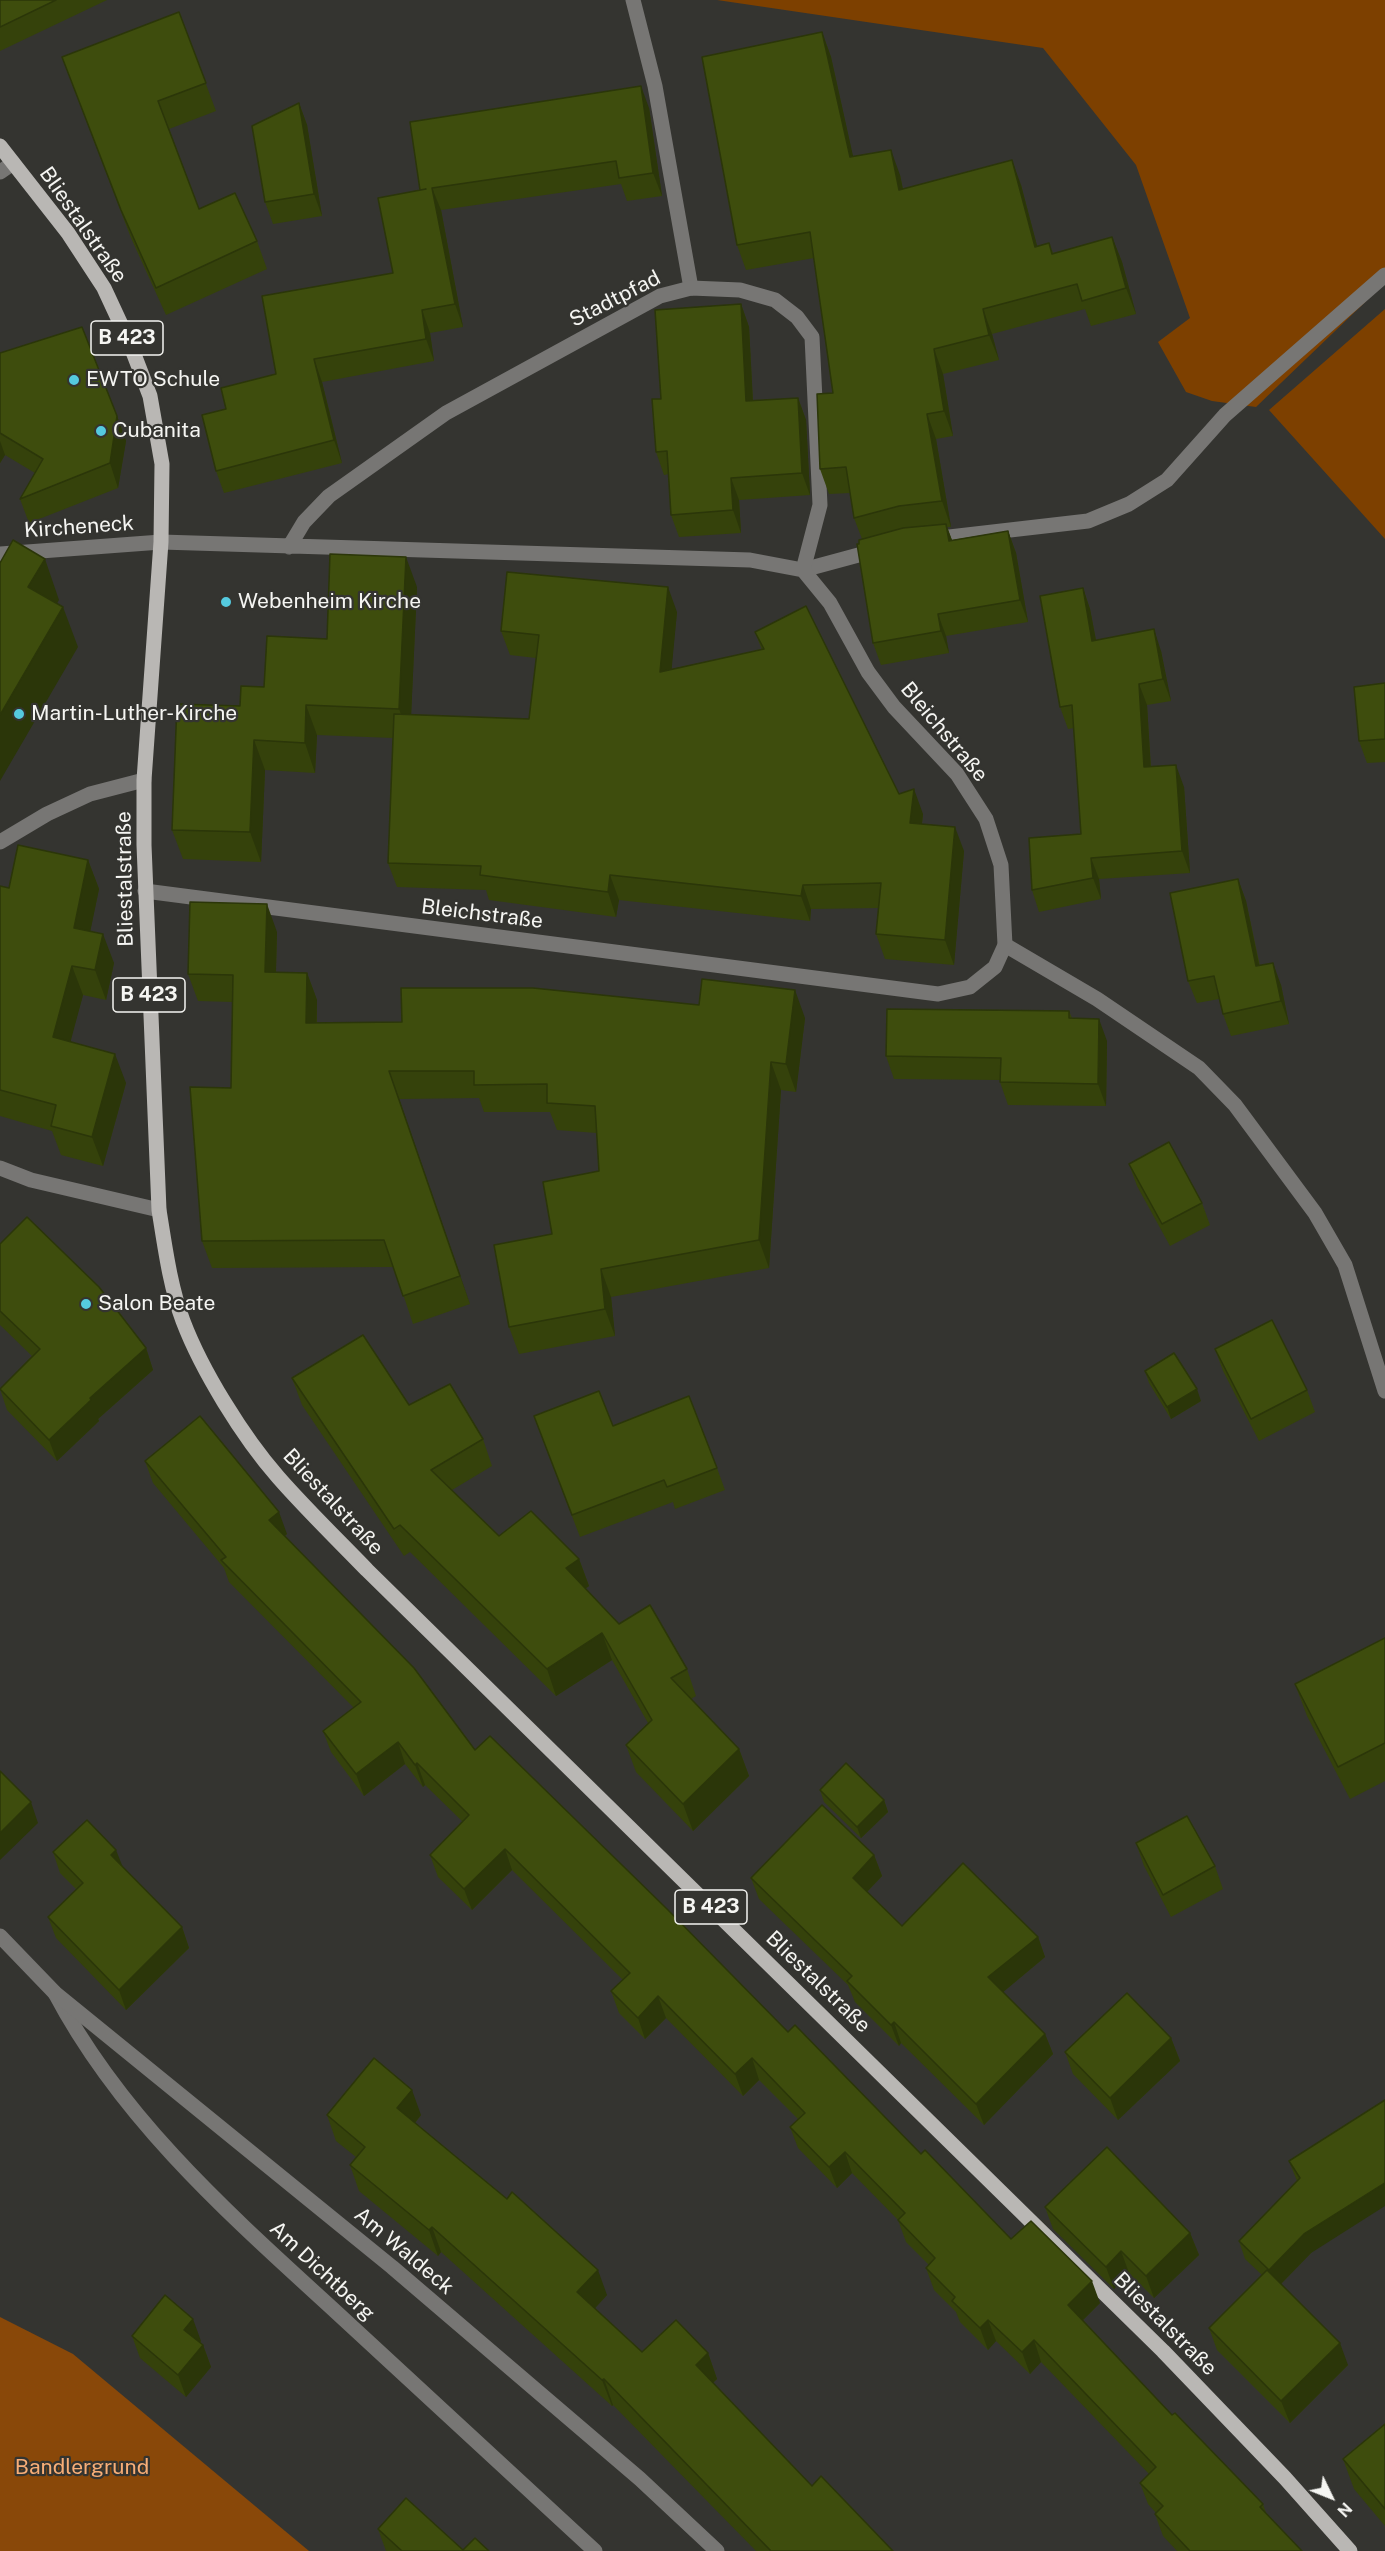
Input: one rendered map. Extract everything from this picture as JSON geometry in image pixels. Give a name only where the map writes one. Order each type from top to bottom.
[{"type":"main road","name":"Bliestalstraße","points":[[0,146],[68,233],[104,288],[130,344],[150,396],[162,464],[161,542],[144,780],[145,891],[159,1210],[168,1264],[183,1321],[210,1377],[245,1432],[278,1476],[367,1570],[1163,2350],[1285,2478],[1350,2551]]},
{"type":"street","points":[[633,0],[655,86],[691,288]]},
{"type":"street","points":[[0,172],[14,163]]},
{"type":"street","points":[[920,540],[1088,521],[1129,504],[1167,480],[1225,415],[1385,275]]},
{"type":"street","name":"Stadtpfad","points":[[289,547],[304,522],[329,496],[446,413],[660,296],[691,288],[740,290],[775,300],[796,317],[812,337],[820,505],[803,570]]},
{"type":"street","points":[[161,542],[750,560],[803,570],[888,547]]},
{"type":"street","name":"Kircheneck","points":[[0,554],[161,542]]},
{"type":"street","name":"Bleichstraße","points":[[145,891],[938,994],[970,987],[995,967],[1005,945],[1001,865],[986,819],[957,774],[894,707],[868,672],[830,603],[803,570]]},
{"type":"street","points":[[0,842],[47,814],[90,794],[144,780]]},
{"type":"street","points":[[1005,945],[1097,999],[1199,1068],[1235,1105],[1315,1213],[1345,1265],[1385,1391]]},
{"type":"street","points":[[0,1167],[31,1180],[159,1210]]},
{"type":"street","points":[[0,1936],[55,1993]]},
{"type":"street","name":"Am Dichtberg","points":[[55,1993],[77,2035],[131,2108],[212,2198],[595,2551]]},
{"type":"street","name":"Am Waldeck","points":[[55,1993],[392,2267],[640,2479],[717,2551]]},
{"type":"shaded area","points":[[717,0],[1385,0],[1385,283],[1256,407],[1212,401],[1186,392],[1158,342],[1190,318],[1136,165],[1043,48]]},
{"type":"shaded area","points":[[1385,309],[1385,539],[1269,410]]},
{"type":"green space","name":"Bandlergrund","points":[[0,2317],[73,2354],[309,2551],[0,2551]]},
{"type":"building","points":[[0,0],[56,0],[0,27]]},
{"type":"building","points":[[179,12],[206,83],[158,101],[199,209],[235,193],[257,241],[156,288],[121,210],[62,57]]},
{"type":"building","points":[[822,32],[850,157],[891,150],[899,190],[1012,160],[1035,247],[1049,243],[1052,254],[1112,237],[1126,288],[1082,301],[1077,284],[983,309],[989,335],[934,349],[944,411],[927,414],[942,501],[899,506],[854,518],[846,467],[820,469],[817,394],[833,393],[810,232],[737,245],[702,57]]},
{"type":"building","points":[[641,86],[653,173],[619,178],[616,161],[432,188],[455,304],[422,310],[426,339],[314,359],[334,440],[216,471],[202,415],[226,409],[221,388],[276,374],[262,296],[393,273],[378,198],[426,189],[420,190],[410,122]]},
{"type":"building","points":[[299,103],[314,194],[265,202],[252,126]]},
{"type":"building","points":[[741,304],[746,401],[798,398],[802,473],[731,478],[733,510],[671,515],[667,451],[656,452],[652,399],[661,399],[655,310]]},
{"type":"building","points":[[82,327],[117,416],[110,463],[20,499],[43,459],[0,433],[0,353]]},
{"type":"building","points":[[946,524],[949,541],[1008,531],[1020,600],[938,614],[941,631],[873,643],[857,544],[859,540],[903,528]]},
{"type":"building","points":[[13,540],[45,559],[28,587],[63,607],[0,715],[0,563]]},
{"type":"building","points":[[330,554],[406,557],[399,709],[306,705],[305,743],[254,740],[250,832],[172,830],[177,704],[240,706],[241,686],[264,687],[267,636],[327,639]]},
{"type":"building","points":[[507,572],[668,587],[660,672],[764,649],[755,632],[806,606],[899,794],[914,789],[910,823],[955,827],[945,940],[876,934],[881,883],[803,885],[801,896],[610,875],[608,892],[480,875],[481,866],[388,863],[394,714],[529,719],[539,635],[501,631]]},
{"type":"building","points":[[1083,588],[1092,641],[1154,629],[1163,679],[1139,684],[1144,767],[1176,765],[1182,851],[1091,858],[1093,878],[1032,890],[1029,838],[1081,834],[1072,705],[1060,707],[1040,596]]},
{"type":"building","points":[[1385,683],[1385,739],[1359,741],[1354,687]]},
{"type":"building","points":[[18,845],[88,860],[74,928],[103,934],[95,970],[72,966],[53,1037],[115,1054],[92,1137],[51,1126],[56,1105],[0,1090],[0,886],[9,888]]},
{"type":"building","points":[[1238,879],[1256,966],[1273,963],[1281,1001],[1223,1014],[1214,976],[1188,981],[1170,893]]},
{"type":"building","points":[[190,902],[267,904],[265,972],[307,973],[306,1023],[402,1022],[401,988],[533,988],[699,1005],[702,979],[795,990],[786,1064],[771,1062],[759,1240],[601,1269],[605,1309],[509,1327],[494,1245],[552,1234],[543,1182],[599,1171],[595,1106],[547,1103],[547,1084],[474,1085],[474,1071],[389,1071],[460,1276],[403,1296],[384,1240],[202,1241],[190,1087],[231,1088],[233,975],[188,974]]},
{"type":"building","points":[[887,1009],[1069,1011],[1069,1018],[1099,1019],[1098,1084],[1000,1082],[1001,1058],[886,1056]]},
{"type":"building","points":[[1169,1142],[1202,1203],[1162,1224],[1129,1164]]},
{"type":"building","points":[[27,1217],[99,1287],[146,1348],[90,1398],[91,1400],[49,1440],[0,1389],[40,1349],[0,1311],[0,1244]]},
{"type":"building","points":[[1272,1320],[1307,1390],[1251,1419],[1215,1349]]},
{"type":"building","points":[[363,1335],[409,1405],[450,1384],[483,1439],[431,1470],[499,1536],[531,1511],[579,1559],[566,1568],[619,1624],[650,1605],[687,1669],[671,1678],[739,1749],[683,1804],[626,1745],[652,1720],[602,1633],[547,1669],[400,1525],[394,1529],[292,1378]]},
{"type":"building","points":[[1174,1353],[1197,1389],[1167,1407],[1145,1371]]},
{"type":"building","points":[[599,1391],[613,1426],[689,1396],[717,1468],[667,1487],[664,1480],[572,1515],[534,1416]]},
{"type":"building","points":[[200,1416],[279,1512],[269,1520],[414,1668],[475,1750],[490,1736],[667,1909],[788,2032],[795,2025],[921,2154],[925,2150],[1011,2239],[1031,2221],[1092,2281],[1068,2305],[1172,2415],[1175,2413],[1263,2504],[1260,2507],[1302,2551],[1190,2551],[1155,2514],[1163,2506],[1140,2483],[1156,2467],[1034,2340],[1022,2352],[988,2320],[980,2328],[952,2301],[955,2297],[926,2268],[935,2258],[898,2220],[905,2213],[845,2152],[829,2167],[790,2127],[805,2113],[752,2058],[735,2074],[658,1996],[638,2018],[611,1991],[630,1973],[505,1849],[464,1889],[430,1855],[469,1815],[417,1763],[415,1765],[398,1742],[356,1774],[323,1731],[361,1702],[221,1560],[226,1557],[145,1461]]},
{"type":"building","points":[[1385,1638],[1385,1743],[1338,1767],[1295,1684]]},
{"type":"building","points":[[846,1763],[884,1800],[857,1827],[820,1790]]},
{"type":"building","points":[[0,1771],[31,1802],[0,1833]]},
{"type":"building","points":[[822,1805],[874,1855],[853,1878],[902,1926],[963,1863],[1038,1937],[988,1977],[1045,2034],[976,2104],[894,2022],[891,2025],[847,1981],[852,1976],[751,1878]]},
{"type":"building","points":[[1187,1816],[1215,1866],[1163,1895],[1136,1843]]},
{"type":"building","points":[[87,1820],[116,1850],[111,1855],[182,1927],[119,1990],[48,1917],[83,1883],[53,1852]]},
{"type":"building","points":[[1127,1993],[1171,2038],[1110,2098],[1065,2052]]},
{"type":"building","points":[[374,2058],[412,2090],[397,2108],[507,2199],[512,2192],[598,2270],[577,2292],[642,2352],[676,2320],[708,2353],[696,2365],[812,2486],[821,2476],[893,2551],[771,2551],[604,2379],[602,2380],[432,2227],[429,2230],[350,2165],[365,2147],[327,2115]]},
{"type":"building","points":[[1385,2100],[1385,2183],[1304,2234],[1269,2270],[1239,2241],[1300,2178],[1289,2161]]},
{"type":"building","points":[[1107,2147],[1190,2233],[1146,2276],[1121,2251],[1106,2267],[1045,2207]]},
{"type":"building","points":[[1267,2270],[1340,2343],[1281,2401],[1209,2328]]},
{"type":"building","points":[[165,2295],[193,2319],[184,2330],[203,2345],[178,2375],[132,2336]]},
{"type":"building","points":[[1385,2424],[1385,2509],[1343,2459]]},
{"type":"building","points":[[406,2498],[463,2550],[475,2538],[489,2551],[402,2551],[378,2529]]},
{"type":"place","name":"EWTO Schule","points":[[74,380]]},
{"type":"place","name":"Cubanita","points":[[101,431]]},
{"type":"place","name":"Webenheim Kirche","points":[[226,602]]},
{"type":"place","name":"Martin-Luther-Kirche","points":[[19,714]]},
{"type":"place","name":"Salon Beate","points":[[86,1304]]}]
